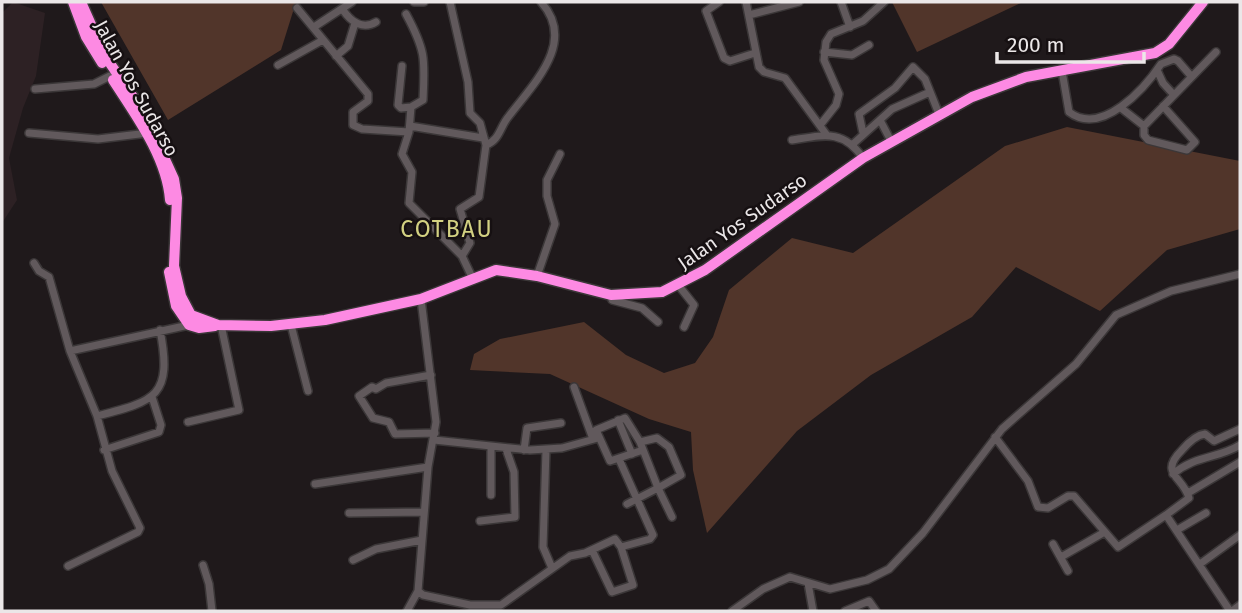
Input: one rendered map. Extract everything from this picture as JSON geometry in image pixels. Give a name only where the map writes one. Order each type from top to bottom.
[{"type":"highway","name":"Jalan Yos Sudarso","points":[[73,2],[90,44],[169,164],[176,188],[174,265],[181,296],[191,315],[219,325]]},
{"type":"highway","name":"Jalan Yos Sudarso","points":[[81,2],[105,56],[138,104],[149,132],[169,191],[169,285],[176,306],[189,325],[199,328],[219,325],[291,325],[421,299],[472,277],[496,270],[537,276],[611,295],[646,295],[679,286],[863,158],[939,114],[1004,84],[1155,53]]},
{"type":"highway","points":[[1155,53],[1175,37],[1203,2]]},
{"type":"street","points":[[314,27],[352,2]]},
{"type":"street","points":[[414,2],[424,2]]},
{"type":"street","points":[[450,2],[468,82],[470,113],[480,123],[485,141],[479,197],[460,209],[470,243],[462,256]]},
{"type":"street","points":[[297,8],[369,96],[353,112],[353,125],[362,129],[409,129],[494,142],[507,118],[541,77],[550,58],[556,26],[541,2]]},
{"type":"street","points":[[719,2],[706,11],[715,42],[724,58],[730,61],[755,53]]},
{"type":"street","points":[[746,2],[755,53],[761,69],[785,78],[826,134]]},
{"type":"street","points":[[749,15],[799,2]]},
{"type":"street","points":[[841,2],[850,27]]},
{"type":"street","points":[[821,124],[836,105],[839,94],[826,66],[824,52],[828,38],[868,17],[884,2]]},
{"type":"street","points":[[343,10],[355,23],[366,26],[376,22]]},
{"type":"street","points":[[402,66],[398,105],[401,108],[411,107],[423,100],[425,59],[422,44],[406,14]]},
{"type":"street","points":[[336,56],[348,46],[355,23]]},
{"type":"street","points":[[278,65],[323,40]]},
{"type":"street","points":[[824,52],[852,55],[869,45]]},
{"type":"street","points":[[1163,106],[1194,145],[1184,151],[1148,140],[1144,135],[1144,126],[1191,76],[1216,52]]},
{"type":"street","points":[[1155,53],[1163,83],[1174,95]]},
{"type":"street","points":[[1062,71],[1068,108],[1072,115],[1103,116],[1121,108],[1159,67],[1176,60],[1191,76]]},
{"type":"street","points":[[863,134],[859,114],[895,88],[915,67],[925,79],[939,114]]},
{"type":"street","points":[[35,89],[94,84],[110,76]]},
{"type":"street","points":[[895,88],[904,99],[909,100]]},
{"type":"street","points":[[853,144],[892,109],[930,92]]},
{"type":"street","points":[[411,107],[409,129],[402,153],[412,172],[409,203],[462,256],[472,277]]},
{"type":"street","points":[[1121,108],[1144,126]]},
{"type":"street","points":[[880,120],[891,141]]},
{"type":"street","points":[[29,133],[98,139],[149,132]]},
{"type":"street","points":[[792,140],[826,134],[847,139],[863,158]]},
{"type":"street","points":[[537,276],[555,224],[547,196],[547,180],[560,154]]},
{"type":"street","points":[[34,263],[38,271],[49,277],[70,351],[97,416],[104,450],[139,530],[68,566]]},
{"type":"street","points":[[732,611],[746,599],[779,580],[795,577],[824,589],[842,587],[889,569],[923,533],[995,437],[1076,364],[1120,312],[1180,289],[1240,274]]},
{"type":"street","points":[[679,286],[694,305],[684,327]]},
{"type":"street","points":[[611,295],[612,300],[642,308],[658,322]]},
{"type":"street","points":[[407,611],[418,591],[428,467],[434,436],[431,375],[421,299]]},
{"type":"street","points":[[70,351],[189,325]]},
{"type":"street","points":[[188,422],[239,410],[219,325]]},
{"type":"street","points":[[291,325],[308,391]]},
{"type":"street","points":[[97,416],[142,405],[152,397],[166,364],[160,330]]},
{"type":"street","points":[[431,375],[386,383],[376,389],[372,387],[359,396],[373,418],[389,422],[395,434],[434,436],[491,447],[524,450],[546,450],[595,438]]},
{"type":"street","points":[[574,387],[595,438],[610,461],[632,454],[657,438],[666,442],[681,475],[627,504]]},
{"type":"street","points":[[104,450],[159,432],[161,425],[152,397]]},
{"type":"street","points":[[595,438],[597,429],[618,419],[627,419],[672,517]]},
{"type":"street","points":[[618,419],[632,454]]},
{"type":"street","points":[[524,450],[527,428],[561,423]]},
{"type":"street","points":[[995,437],[1028,481],[1038,507],[1048,508],[1068,496],[1074,496],[1103,533],[1120,547],[1187,502],[1188,493],[1174,474],[1172,461],[1200,435],[1205,434],[1214,441],[1240,429]]},
{"type":"street","points":[[1174,474],[1194,460],[1224,453],[1240,445]]},
{"type":"street","points":[[491,447],[491,495]]},
{"type":"street","points":[[480,521],[515,517],[514,472],[506,449]]},
{"type":"street","points":[[546,450],[543,547],[552,568]]},
{"type":"street","points":[[619,459],[653,537],[621,547]]},
{"type":"street","points":[[1188,493],[1240,463]]},
{"type":"street","points":[[315,484],[428,467]]},
{"type":"street","points":[[349,513],[424,512]]},
{"type":"street","points":[[1177,530],[1206,513]]},
{"type":"street","points":[[1166,515],[1231,611],[1240,605]]},
{"type":"street","points":[[1061,557],[1103,533]]},
{"type":"street","points":[[1200,564],[1240,535]]},
{"type":"street","points":[[418,591],[423,595],[470,605],[501,605],[570,556],[592,550],[615,539],[621,547],[633,583],[614,593],[592,550]]},
{"type":"street","points":[[353,560],[376,549],[422,540]]},
{"type":"street","points":[[1052,544],[1068,570]]},
{"type":"street","points":[[203,565],[209,584],[212,611]]},
{"type":"street","points":[[808,583],[813,611]]},
{"type":"street","points":[[845,611],[869,601],[876,611]]},
{"type":"shaded area","points":[[13,2],[45,13],[36,76],[23,108],[9,158],[17,200],[2,223],[2,13]]},
{"type":"shaded area","points":[[101,2],[296,2],[281,50],[168,120]]},
{"type":"shaded area","points":[[892,2],[1023,2],[917,52]]},
{"type":"shaded area","points":[[1067,127],[1240,161],[1240,229],[1167,250],[1100,311],[1016,267],[972,317],[871,375],[797,431],[707,533],[693,470],[691,432],[649,419],[550,374],[470,370],[474,354],[500,339],[584,322],[626,355],[664,373],[695,363],[713,337],[729,290],[792,238],[853,253],[1005,146]]},
{"type":"district","name":"COTBAU","points":[[447,229]]}]
